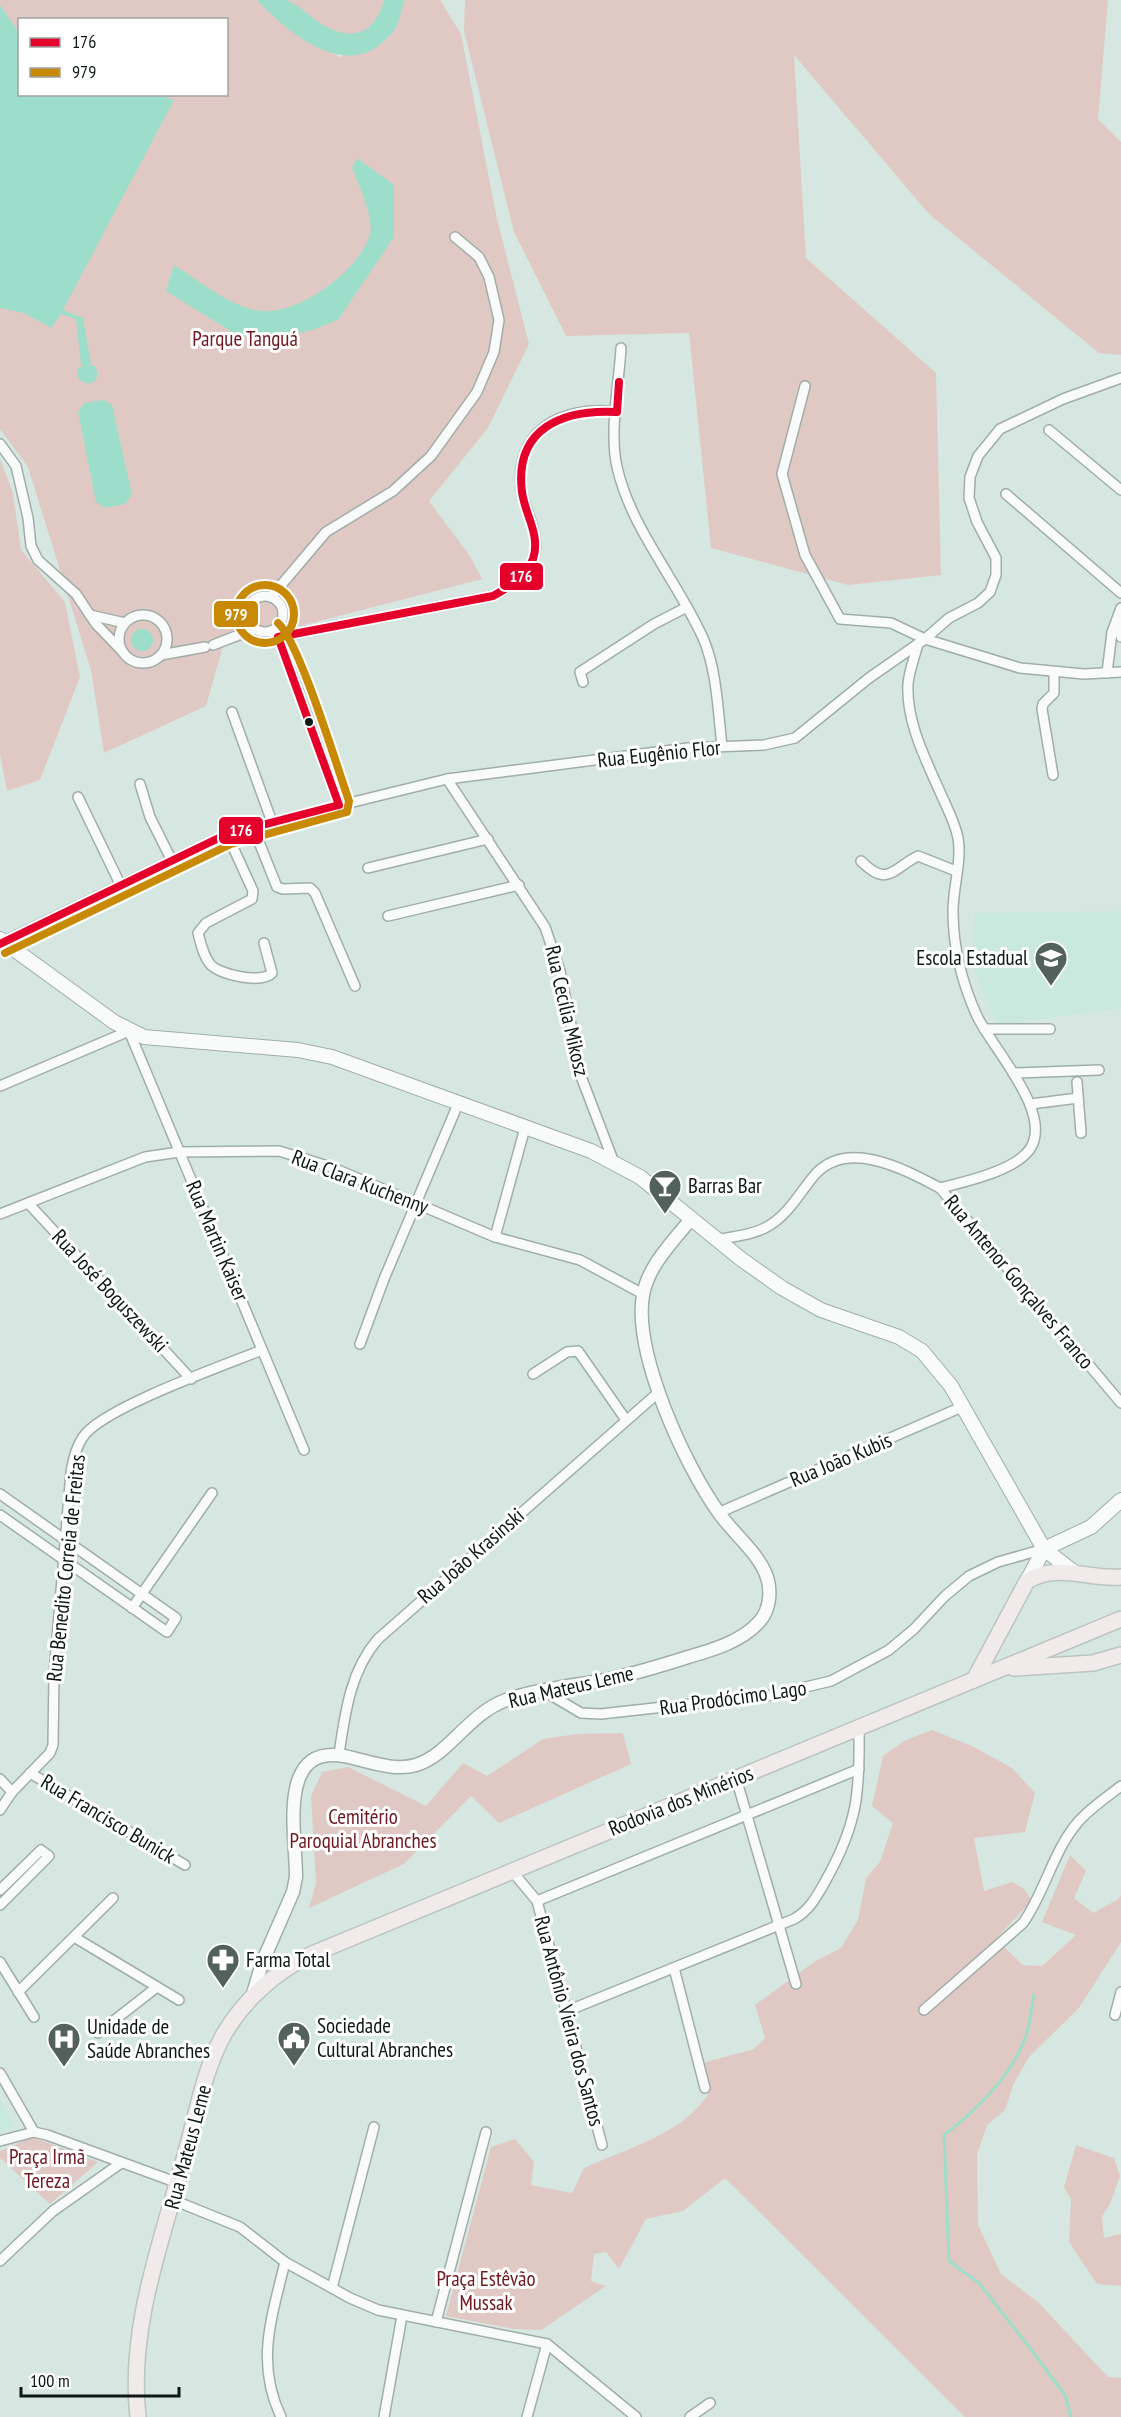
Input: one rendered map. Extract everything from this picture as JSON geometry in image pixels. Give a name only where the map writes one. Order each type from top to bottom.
[{"type":"main road","points":[[2,941],[129,1031],[162,1041],[314,1053],[613,1160],[640,1177],[763,1276],[803,1301],[910,1342],[933,1361],[964,1406],[1044,1549],[1074,1572]]},
{"type":"main road","name":"Rua Prodócimo Lago","points":[[1044,1549],[1091,1527],[1121,1500]]},
{"type":"main road","points":[[974,1680],[1044,1549]]},
{"type":"main road","points":[[1027,1581],[1049,1571],[1074,1572],[1098,1577],[1121,1577]]},
{"type":"main road","name":"Rodovia dos Minérios","points":[[251,1998],[297,1961],[511,1870],[1121,1619]]},
{"type":"main road","points":[[1002,1668],[1093,1663],[1121,1655]]},
{"type":"main road","name":"Rua Mateus Leme","points":[[138,2417],[135,2371],[140,2327],[173,2200],[216,2051],[225,2032],[251,1998]]},
{"type":"street","points":[[271,597],[326,532],[393,491],[431,456],[477,392],[494,352],[499,320],[489,277],[479,257],[455,237]]},
{"type":"street","points":[[621,348],[614,443],[622,486],[630,507],[704,640],[715,689],[722,746]]},
{"type":"street","name":"Rua Eugênio Flor","points":[[2,941],[227,834],[272,822],[447,779],[688,748],[764,745],[795,738],[860,685],[922,641],[949,618],[978,603],[990,592],[996,575],[996,558],[977,522],[969,498],[970,477],[978,456],[1000,429],[1063,399],[1121,378]]},
{"type":"street","points":[[805,386],[782,474],[806,555],[840,619],[891,624],[922,641],[1020,668],[1054,672],[1121,672]]},
{"type":"street","points":[[0,444],[16,466],[28,518],[31,546],[38,560],[76,594],[90,615],[123,652],[137,662],[146,663],[161,656],[209,646],[254,629],[275,634],[492,596],[518,582],[535,552],[535,539],[522,494],[520,466],[528,444],[545,426],[572,412],[592,409],[616,412]]},
{"type":"street","points":[[1049,430],[1121,490]]},
{"type":"street","points":[[1006,494],[1121,593]]},
{"type":"street","points":[[254,629],[246,615],[249,605],[256,598],[271,597],[281,605],[283,614],[275,634],[339,805]]},
{"type":"street","points":[[583,682],[580,672],[654,624],[687,607]]},
{"type":"street","points":[[1107,672],[1111,642],[1121,608]]},
{"type":"street","points":[[123,652],[119,636],[125,623],[139,615],[147,614],[162,623],[168,640],[161,656]]},
{"type":"street","points":[[90,615],[125,623]]},
{"type":"street","points":[[1118,618],[1121,637]]},
{"type":"street","points":[[717,1240],[754,1232],[772,1224],[790,1208],[818,1170],[826,1164],[848,1157],[871,1160],[909,1171],[940,1188],[968,1181],[1017,1161],[1031,1148],[1036,1126],[1031,1104],[984,1029],[971,1002],[957,960],[953,911],[958,839],[919,743],[910,712],[908,683],[922,641]]},
{"type":"street","points":[[1111,642],[1121,641]]},
{"type":"street","points":[[1053,775],[1042,710],[1043,704],[1054,693],[1054,672]]},
{"type":"street","points":[[232,711],[272,822]]},
{"type":"street","name":"Rua Cecília Mikosz","points":[[447,779],[545,927],[557,958],[582,1079],[613,1160]]},
{"type":"street","points":[[140,784],[150,817],[172,861]]},
{"type":"street","points":[[78,797],[121,886]]},
{"type":"street","points":[[253,827],[278,887],[310,888],[315,893],[355,986]]},
{"type":"street","points":[[227,834],[253,891],[252,899],[206,923],[198,933],[202,949],[211,965],[220,972],[261,979],[272,974],[264,943]]},
{"type":"street","points":[[368,868],[488,840]]},
{"type":"street","points":[[861,861],[874,874],[881,876],[892,874],[918,856],[956,871]]},
{"type":"street","points":[[388,916],[519,885]]},
{"type":"street","points":[[984,1029],[1050,1029]]},
{"type":"street","points":[[0,1086],[129,1031]]},
{"type":"street","name":"Rua Martin Kaiser","points":[[129,1031],[304,1450]]},
{"type":"street","points":[[1012,1073],[1099,1070]]},
{"type":"street","points":[[1077,1082],[1081,1133]]},
{"type":"street","points":[[1031,1104],[1078,1098]]},
{"type":"street","points":[[360,1344],[458,1104]]},
{"type":"street","points":[[495,1237],[525,1128]]},
{"type":"street","name":"Rua Clara Kuchenny","points":[[0,1214],[145,1157],[179,1152],[262,1150],[293,1154],[495,1237],[580,1260],[643,1294]]},
{"type":"street","name":"Rua Antenor Gonçalves Franco","points":[[940,1188],[1121,1403]]},
{"type":"street","name":"Rua José Boguszewski","points":[[28,1203],[191,1379]]},
{"type":"street","name":"Rua Mateus Leme","points":[[251,1998],[262,1963],[293,1892],[296,1862],[294,1799],[298,1777],[312,1761],[322,1755],[339,1754],[387,1766],[414,1766],[435,1755],[467,1723],[491,1706],[544,1691],[626,1676],[701,1653],[734,1640],[759,1622],[768,1605],[768,1581],[760,1563],[718,1513],[702,1487],[659,1392],[645,1339],[643,1294],[658,1260],[691,1219]]},
{"type":"street","name":"Rua Benedito Correia de Freitas","points":[[0,1810],[12,1792],[54,1746],[53,1683],[73,1459],[83,1436],[111,1414],[262,1350]]},
{"type":"street","points":[[533,1374],[567,1352],[578,1351],[626,1420]]},
{"type":"street","name":"Rua João Krasinski","points":[[339,1754],[354,1680],[362,1660],[378,1639],[659,1392]]},
{"type":"street","name":"Rua João Kubis","points":[[718,1513],[964,1406]]},
{"type":"street","points":[[132,1608],[212,1493]]},
{"type":"street","points":[[0,1494],[176,1618],[167,1632],[0,1515]]},
{"type":"street","name":"Rua Prodócimo Lago","points":[[544,1691],[573,1709],[601,1714],[772,1695],[812,1688],[849,1673],[889,1650],[969,1576],[998,1562],[1044,1549]]},
{"type":"street","points":[[567,2011],[779,1925],[802,1915],[810,1908],[836,1864],[855,1815],[859,1769],[859,1728]]},
{"type":"street","name":"Rodovia dos Minérios","points":[[537,1900],[859,1769]]},
{"type":"street","name":"Rua Francisco Bunick","points":[[30,1773],[185,1865]]},
{"type":"street","points":[[736,1778],[796,1984]]},
{"type":"street","points":[[0,1779],[12,1792]]},
{"type":"street","points":[[924,2010],[1023,1923],[1034,1907],[1060,1851],[1078,1822],[1121,1786]]},
{"type":"street","points":[[0,1890],[41,1850],[49,1856],[0,1905]]},
{"type":"street","name":"Rua Antônio Vieira dos Santos","points":[[511,1870],[537,1900],[602,2145]]},
{"type":"street","points":[[18,1992],[113,1898]]},
{"type":"street","points":[[74,1936],[179,2000]]},
{"type":"street","points":[[0,1963],[34,2017]]},
{"type":"street","points":[[674,1968],[705,2088]]},
{"type":"street","points":[[98,2033],[158,1987]]},
{"type":"street","points":[[1115,2016],[1121,1992]]},
{"type":"street","points":[[0,2073],[34,2132]]},
{"type":"street","points":[[332,2288],[374,2127]]},
{"type":"street","points":[[0,2141],[34,2132],[64,2140],[178,2183]]},
{"type":"street","points":[[436,2322],[486,2132]]},
{"type":"street","points":[[0,2261],[53,2211],[121,2163]]},
{"type":"street","points":[[173,2200],[240,2227],[285,2262],[364,2305],[402,2316],[547,2344],[636,2417]]},
{"type":"street","points":[[281,2417],[270,2388],[266,2354],[285,2262]]},
{"type":"street","points":[[384,2417],[402,2316]]},
{"type":"street","points":[[527,2417],[547,2344]]},
{"type":"street","points":[[690,2417],[710,2403]]},
{"type":"shaded area","points":[[257,0],[286,0],[328,28],[349,34],[358,33],[374,22],[384,0],[404,0],[401,14],[391,34],[368,52],[352,56],[334,54],[300,37],[269,13]]},
{"type":"shaded area","points":[[0,5],[18,32],[18,96],[163,96],[174,100],[63,310],[83,318],[91,364],[87,365],[94,365],[98,372],[96,380],[90,384],[81,381],[77,376],[78,369],[84,365],[81,365],[76,319],[61,314],[51,328],[24,313],[0,308]]},
{"type":"shaded area","points":[[357,158],[394,185],[394,237],[338,320],[312,330],[262,341],[232,332],[166,291],[174,265],[228,300],[263,311],[278,310],[294,305],[327,287],[354,262],[370,234],[368,209],[352,168]]},
{"type":"shaded area","points":[[104,400],[112,405],[132,495],[125,504],[105,508],[96,502],[78,412],[84,403]]},
{"type":"shaded area","points":[[142,629],[150,632],[153,640],[150,648],[142,651],[134,648],[131,640],[134,632]]},
{"type":"shaded area","name":"Escola Estadual","points":[[1121,911],[1121,1008],[997,1025],[973,967],[975,913]]},
{"type":"shaded area","points":[[0,2099],[15,2126],[0,2132]]},
{"type":"green space","name":"Parque Tanguá","points":[[0,0],[257,0],[296,32],[340,57],[396,28],[404,0],[440,0],[461,34],[497,219],[529,344],[488,428],[429,501],[470,556],[482,579],[223,646],[206,706],[104,753],[91,670],[28,467],[0,429]]},
{"type":"green space","points":[[266,0],[391,0],[384,25],[350,53]]},
{"type":"green space","points":[[465,0],[1108,0],[1098,119],[1121,142],[1121,355],[1099,353],[929,214],[794,55],[806,258],[936,373],[941,575],[848,585],[711,548],[689,333],[566,336],[514,232],[464,31]]},
{"type":"green space","points":[[0,459],[13,493],[21,550],[65,602],[80,677],[40,780],[7,791],[0,755]]},
{"type":"green space","name":"Praça Estêvão Mussak","points":[[932,1730],[972,1746],[1012,1768],[1035,1793],[1025,1832],[974,1838],[984,1891],[1012,1882],[1023,1888],[1032,1900],[996,1939],[1023,1965],[1042,1966],[1076,1935],[1042,1922],[1070,1855],[1086,1871],[1074,1898],[1093,1913],[1117,1900],[1121,1895],[1121,1942],[1079,2008],[1029,2057],[1014,2083],[1005,2110],[987,2125],[977,2155],[978,2225],[1001,2274],[1039,2303],[1108,2377],[1121,2378],[1121,2417],[965,2417],[725,2178],[683,2211],[646,2219],[619,2269],[606,2252],[594,2254],[591,2281],[606,2286],[541,2330],[514,2329],[446,2316],[491,2147],[515,2139],[534,2162],[531,2185],[572,2193],[584,2168],[654,2138],[686,2118],[699,2106],[710,2091],[703,2063],[754,2049],[765,2038],[755,2005],[814,1962],[841,1948],[858,1920],[866,1878],[880,1862],[893,1823],[872,1806],[883,1756],[906,1740]]},
{"type":"green space","name":"Cemitério Paroquial Abranches","points":[[623,1733],[631,1764],[499,1823],[471,1796],[404,1864],[309,1908],[316,1883],[311,1796],[322,1772],[348,1767],[426,1806],[463,1763],[487,1776],[543,1739],[577,1734]]},
{"type":"green space","name":"Praça Irmã Tereza","points":[[33,2137],[98,2162],[50,2204],[0,2158],[0,2151]]},
{"type":"green space","points":[[1076,2145],[1114,2158],[1120,2176],[1110,2204],[1102,2216],[1104,2238],[1121,2234],[1121,2286],[1097,2284],[1069,2242],[1071,2199],[1064,2187]]},
{"type":"waterway","points":[[1034,1995],[1026,2036],[1012,2065],[992,2092],[944,2135],[949,2261],[979,2283],[1033,2352],[1065,2395],[1071,2417]]},
{"type":"transit line","name":"176","points":[[0,944],[227,834],[339,805],[278,637],[493,596],[511,585],[526,571],[535,550],[534,533],[522,492],[522,470],[526,452],[534,438],[546,427],[561,419],[578,414],[617,412],[619,382]]},
{"type":"transit line","name":"979","points":[[265,585],[276,587],[289,598],[294,614],[292,625],[281,638],[265,643],[254,641],[241,630],[236,614],[238,603],[249,590],[265,585]]},
{"type":"transit line","name":"979","points":[[5,953],[231,844],[347,812],[349,801],[307,678],[287,634],[278,623]]},
{"type":"place","name":"Escola Estadual","points":[[1051,987]]},
{"type":"place","name":"Barras Bar","points":[[665,1215]]},
{"type":"place","name":"Farma Total","points":[[223,1989]]},
{"type":"place","name":"Sociedade Cultural Abranches","points":[[294,2067]]},
{"type":"place","name":"Unidade de Saúde Abranches","points":[[64,2068]]}]
